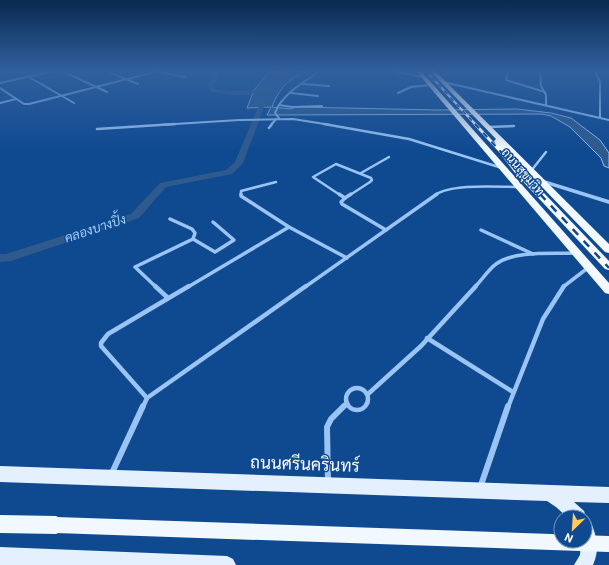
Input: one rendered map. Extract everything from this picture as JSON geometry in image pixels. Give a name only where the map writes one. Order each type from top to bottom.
[{"type":"highway","name":"ถนนสุขุมวิท","points":[[441,97],[609,290]]},
{"type":"highway","name":"ถนนสุขุมวิท","points":[[457,97],[609,250]]},
{"type":"highway","points":[[489,128],[501,150],[518,171],[609,267]]},
{"type":"highway","points":[[0,524],[609,544]]},
{"type":"main road","name":"ถนนศรีนครินทร์","points":[[0,474],[328,485],[478,492],[609,495]]},
{"type":"main road","points":[[550,494],[562,501],[570,509]]},
{"type":"main road","points":[[583,565],[588,560],[590,549]]},
{"type":"main road","points":[[0,556],[227,565]]},
{"type":"street","points":[[0,103],[16,99],[24,104],[29,104],[57,97]]},
{"type":"street","points":[[65,97],[74,103]]},
{"type":"street","points":[[269,128],[276,118],[275,113],[279,105],[287,97]]},
{"type":"street","points":[[511,97],[609,120]]},
{"type":"street","points":[[545,97],[546,105]]},
{"type":"street","points":[[600,97],[600,117]]},
{"type":"street","points":[[279,105],[292,107],[322,106]]},
{"type":"street","points":[[97,129],[276,118],[310,121],[403,138],[504,168]]},
{"type":"street","points":[[489,128],[514,126]]},
{"type":"street","points":[[531,171],[546,152]]},
{"type":"street","points":[[361,173],[389,157]]},
{"type":"street","points":[[345,198],[315,179],[313,176],[336,164],[361,173],[372,180],[341,202],[345,206],[386,230]]},
{"type":"street","points":[[541,181],[609,202]]},
{"type":"street","points":[[276,182],[246,189],[240,193],[244,199],[289,227],[347,258]]},
{"type":"street","points":[[110,478],[148,398],[441,191],[447,189],[520,187]]},
{"type":"street","points":[[168,298],[135,267],[193,239],[196,234],[192,229],[170,219]]},
{"type":"street","points":[[193,239],[215,252],[234,240],[213,222]]},
{"type":"street","points":[[148,398],[101,346],[101,343],[108,334],[289,227]]},
{"type":"street","points":[[481,230],[534,255]]},
{"type":"street","points":[[368,394],[427,338],[496,264],[506,258],[578,253]]},
{"type":"street","points":[[478,492],[513,392],[543,319],[564,286],[589,267]]},
{"type":"street","points":[[427,338],[513,392]]},
{"type":"street","points":[[353,388],[361,389],[368,394],[369,401],[364,408],[352,408],[347,403],[346,396],[353,388]]},
{"type":"street","points":[[328,485],[328,427],[331,418],[347,403]]},
{"type":"water","points":[[251,97],[276,97],[272,107],[291,109],[296,107],[438,110],[517,109],[551,113],[571,118],[600,140],[609,153],[609,168],[604,166],[601,158],[570,127],[551,116],[542,114],[267,115],[271,107],[247,108]]},
{"type":"waterway","name":"คลองบางปิ้ง","points":[[0,258],[7,258],[135,216],[163,185],[229,172],[239,163],[260,110],[267,97]]},
{"type":"railway","points":[[450,97],[476,125]]},
{"type":"railway","points":[[475,124],[541,195]]},
{"type":"railway","points":[[540,194],[609,268]]}]
